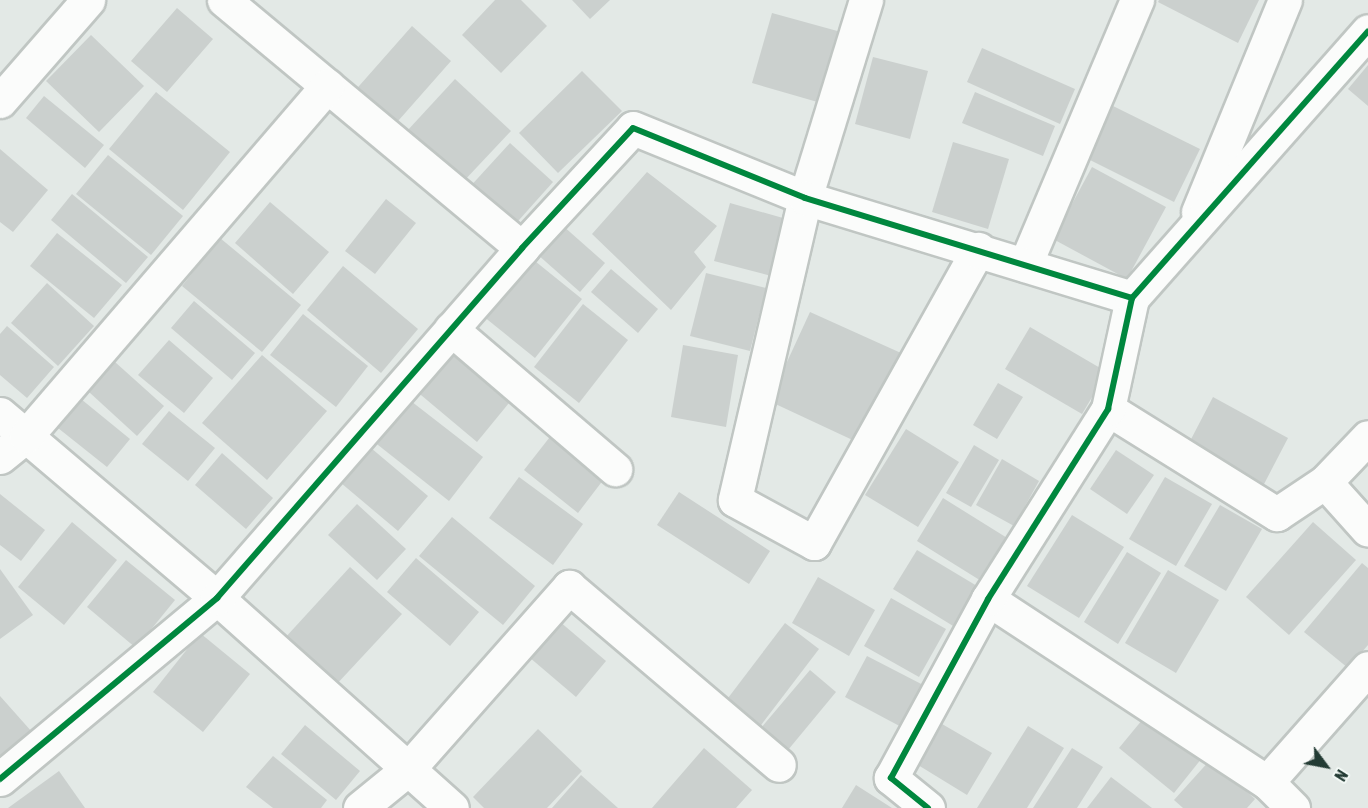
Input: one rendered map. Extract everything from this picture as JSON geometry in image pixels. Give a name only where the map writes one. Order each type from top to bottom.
[{"type":"street","points":[[0,101],[88,0]]},
{"type":"street","points":[[224,0],[522,248]]},
{"type":"street","points":[[866,0],[805,198],[735,500],[814,543],[978,249]]},
{"type":"street","points":[[1026,265],[1137,0]]},
{"type":"street","points":[[1188,236],[1285,0]]},
{"type":"street","points":[[928,808],[891,778],[988,599],[1108,409],[1132,298],[1368,31]]},
{"type":"street","points":[[0,457],[26,436],[327,86]]},
{"type":"street","points":[[0,779],[217,598],[522,248],[633,128],[805,198],[978,249],[1132,298]]},
{"type":"street","points":[[451,329],[615,469]]},
{"type":"street","points":[[1108,409],[1277,514],[1325,482],[1368,436]]},
{"type":"street","points":[[0,414],[217,598],[452,808]]},
{"type":"street","points":[[1325,482],[1368,530]]},
{"type":"street","points":[[360,808],[409,768],[569,587],[779,765]]},
{"type":"street","points":[[988,599],[1267,782],[1293,808]]},
{"type":"street","points":[[1267,782],[1368,668]]},
{"type":"building","points":[[495,0],[521,0],[547,26],[501,73],[462,35]]},
{"type":"building","points":[[572,0],[610,0],[590,19]]},
{"type":"building","points":[[1159,0],[1259,0],[1238,43],[1158,2]]},
{"type":"building","points":[[177,8],[213,39],[167,92],[131,61]]},
{"type":"building","points":[[772,13],[841,32],[821,103],[752,83]]},
{"type":"building","points":[[412,26],[451,61],[391,129],[352,94]]},
{"type":"building","points":[[91,35],[144,86],[99,132],[46,81]]},
{"type":"building","points":[[982,48],[1075,89],[1060,124],[967,82]]},
{"type":"building","points":[[873,57],[928,71],[910,139],[855,124]]},
{"type":"building","points":[[1368,65],[1368,106],[1348,89]]},
{"type":"building","points":[[582,71],[622,111],[558,173],[519,133]]},
{"type":"building","points":[[455,79],[511,131],[462,183],[407,131]]},
{"type":"building","points":[[156,92],[230,152],[183,210],[109,149]]},
{"type":"building","points":[[975,92],[1055,126],[1043,156],[962,123]]},
{"type":"building","points":[[44,96],[104,145],[85,168],[26,118]]},
{"type":"building","points":[[1111,105],[1200,149],[1174,202],[1084,157]]},
{"type":"building","points":[[953,142],[1009,159],[988,229],[932,212]]},
{"type":"building","points":[[510,143],[553,182],[511,229],[467,190]]},
{"type":"building","points":[[0,149],[48,190],[13,232],[0,222]]},
{"type":"building","points":[[108,155],[183,216],[151,255],[76,194]]},
{"type":"building","points":[[1092,167],[1166,207],[1127,279],[1053,239]]},
{"type":"building","points":[[647,172],[717,226],[694,252],[706,267],[671,310],[592,234]]},
{"type":"building","points":[[72,194],[148,257],[126,283],[51,220]]},
{"type":"building","points":[[386,199],[416,223],[375,274],[345,251]]},
{"type":"building","points":[[270,202],[329,252],[293,294],[235,243]]},
{"type":"building","points":[[730,203],[790,220],[775,277],[714,261]]},
{"type":"building","points":[[562,225],[605,263],[580,292],[537,254]]},
{"type":"building","points":[[57,233],[122,285],[94,318],[30,266]]},
{"type":"building","points":[[220,238],[301,305],[262,352],[182,286]]},
{"type":"building","points":[[525,253],[582,299],[535,358],[478,312]]},
{"type":"building","points":[[343,266],[418,329],[381,373],[307,310]]},
{"type":"building","points":[[611,269],[658,309],[638,333],[591,292]]},
{"type":"building","points":[[706,273],[766,288],[750,351],[690,336]]},
{"type":"building","points":[[47,283],[94,326],[58,366],[11,323]]},
{"type":"building","points":[[194,301],[255,353],[232,380],[171,328]]},
{"type":"building","points":[[583,304],[628,340],[579,403],[534,367]]},
{"type":"building","points":[[810,312],[901,353],[859,443],[769,401]]},
{"type":"building","points":[[303,314],[368,366],[336,407],[270,355]]},
{"type":"building","points":[[7,326],[54,367],[27,398],[0,375],[0,334]]},
{"type":"building","points":[[1030,327],[1107,372],[1082,414],[1005,369]]},
{"type":"building","points":[[169,340],[213,378],[184,413],[138,375]]},
{"type":"building","points":[[456,340],[518,392],[477,442],[415,390]]},
{"type":"building","points":[[683,345],[738,355],[726,427],[671,417]]},
{"type":"building","points":[[262,355],[327,411],[267,480],[202,423]]},
{"type":"building","points":[[115,362],[164,406],[137,436],[89,392]]},
{"type":"building","points":[[998,383],[1023,397],[997,439],[973,425]]},
{"type":"building","points":[[1213,397],[1288,438],[1263,486],[1188,445]]},
{"type":"building","points":[[407,398],[483,457],[449,501],[373,441]]},
{"type":"building","points":[[81,399],[130,439],[107,467],[58,428]]},
{"type":"building","points":[[169,411],[215,448],[188,481],[142,444]]},
{"type":"building","points":[[906,429],[959,462],[918,527],[865,495]]},
{"type":"building","points":[[553,433],[607,475],[578,513],[524,470]]},
{"type":"building","points":[[974,445],[999,460],[971,507],[946,493]]},
{"type":"building","points":[[371,448],[428,496],[398,531],[341,483]]},
{"type":"building","points":[[1116,450],[1154,475],[1127,514],[1090,489]]},
{"type":"building","points":[[222,453],[273,498],[246,529],[195,485]]},
{"type":"building","points":[[1002,459],[1039,481],[1014,526],[976,505]]},
{"type":"building","points":[[519,477],[583,524],[553,565],[489,518]]},
{"type":"building","points":[[1165,477],[1212,504],[1176,566],[1129,539]]},
{"type":"building","points":[[679,492],[770,551],[749,584],[657,525]]},
{"type":"building","points":[[0,494],[45,530],[21,561],[0,545]]},
{"type":"building","points":[[943,498],[1012,541],[986,584],[917,541]]},
{"type":"building","points":[[357,504],[406,549],[377,580],[328,535]]},
{"type":"building","points":[[1220,505],[1262,529],[1226,591],[1184,566]]},
{"type":"building","points":[[1072,515],[1124,547],[1079,618],[1027,586]]},
{"type":"building","points":[[452,517],[535,586],[503,625],[419,556]]},
{"type":"building","points":[[72,522],[117,560],[64,625],[18,587]]},
{"type":"building","points":[[1313,522],[1356,560],[1289,635],[1246,597]]},
{"type":"building","points":[[917,550],[982,589],[958,629],[893,589]]},
{"type":"building","points":[[1127,552],[1161,573],[1118,644],[1084,622]]},
{"type":"building","points":[[416,558],[479,612],[450,646],[387,592]]},
{"type":"building","points":[[126,560],[175,600],[136,648],[87,607]]},
{"type":"building","points":[[1362,563],[1368,568],[1368,645],[1348,668],[1304,632]]},
{"type":"building","points":[[350,567],[402,614],[335,686],[284,639]]},
{"type":"building","points":[[0,569],[33,615],[0,639]]},
{"type":"building","points":[[1168,570],[1219,600],[1176,673],[1125,643]]},
{"type":"building","points":[[818,577],[875,610],[849,656],[792,623]]},
{"type":"building","points":[[891,598],[946,629],[919,677],[864,646]]},
{"type":"building","points":[[559,621],[606,661],[576,697],[529,657]]},
{"type":"building","points":[[785,623],[819,649],[758,729],[725,702]]},
{"type":"building","points":[[200,633],[250,674],[203,732],[153,692]]},
{"type":"building","points":[[867,656],[929,688],[907,730],[845,697]]},
{"type":"building","points":[[810,670],[836,692],[788,750],[761,728]]},
{"type":"building","points":[[0,696],[32,732],[0,760]]},
{"type":"building","points":[[1152,708],[1206,753],[1174,793],[1119,748]]},
{"type":"building","points":[[942,724],[992,753],[967,795],[918,765]]},
{"type":"building","points":[[305,725],[360,771],[336,800],[281,754]]},
{"type":"building","points":[[1028,726],[1064,748],[1027,808],[977,808]]},
{"type":"building","points":[[538,729],[582,771],[547,808],[484,808],[473,797]]},
{"type":"building","points":[[704,748],[752,790],[736,808],[652,808]]},
{"type":"building","points":[[1072,748],[1103,767],[1077,808],[1033,808]]},
{"type":"building","points":[[273,756],[327,800],[321,808],[273,808],[246,787]]},
{"type":"building","points":[[1211,759],[1255,799],[1247,808],[1183,808],[1174,800]]},
{"type":"building","points":[[59,771],[85,808],[8,808]]},
{"type":"building","points":[[581,775],[618,808],[552,808]]},
{"type":"building","points":[[1111,777],[1152,808],[1087,808]]},
{"type":"building","points":[[856,785],[892,808],[842,808]]},
{"type":"cycle path","points":[[928,808],[891,778],[988,599],[1108,409],[1132,298],[1368,31]]},
{"type":"cycle path","points":[[0,779],[217,598],[522,248],[633,128],[805,198],[1132,298]]}]
